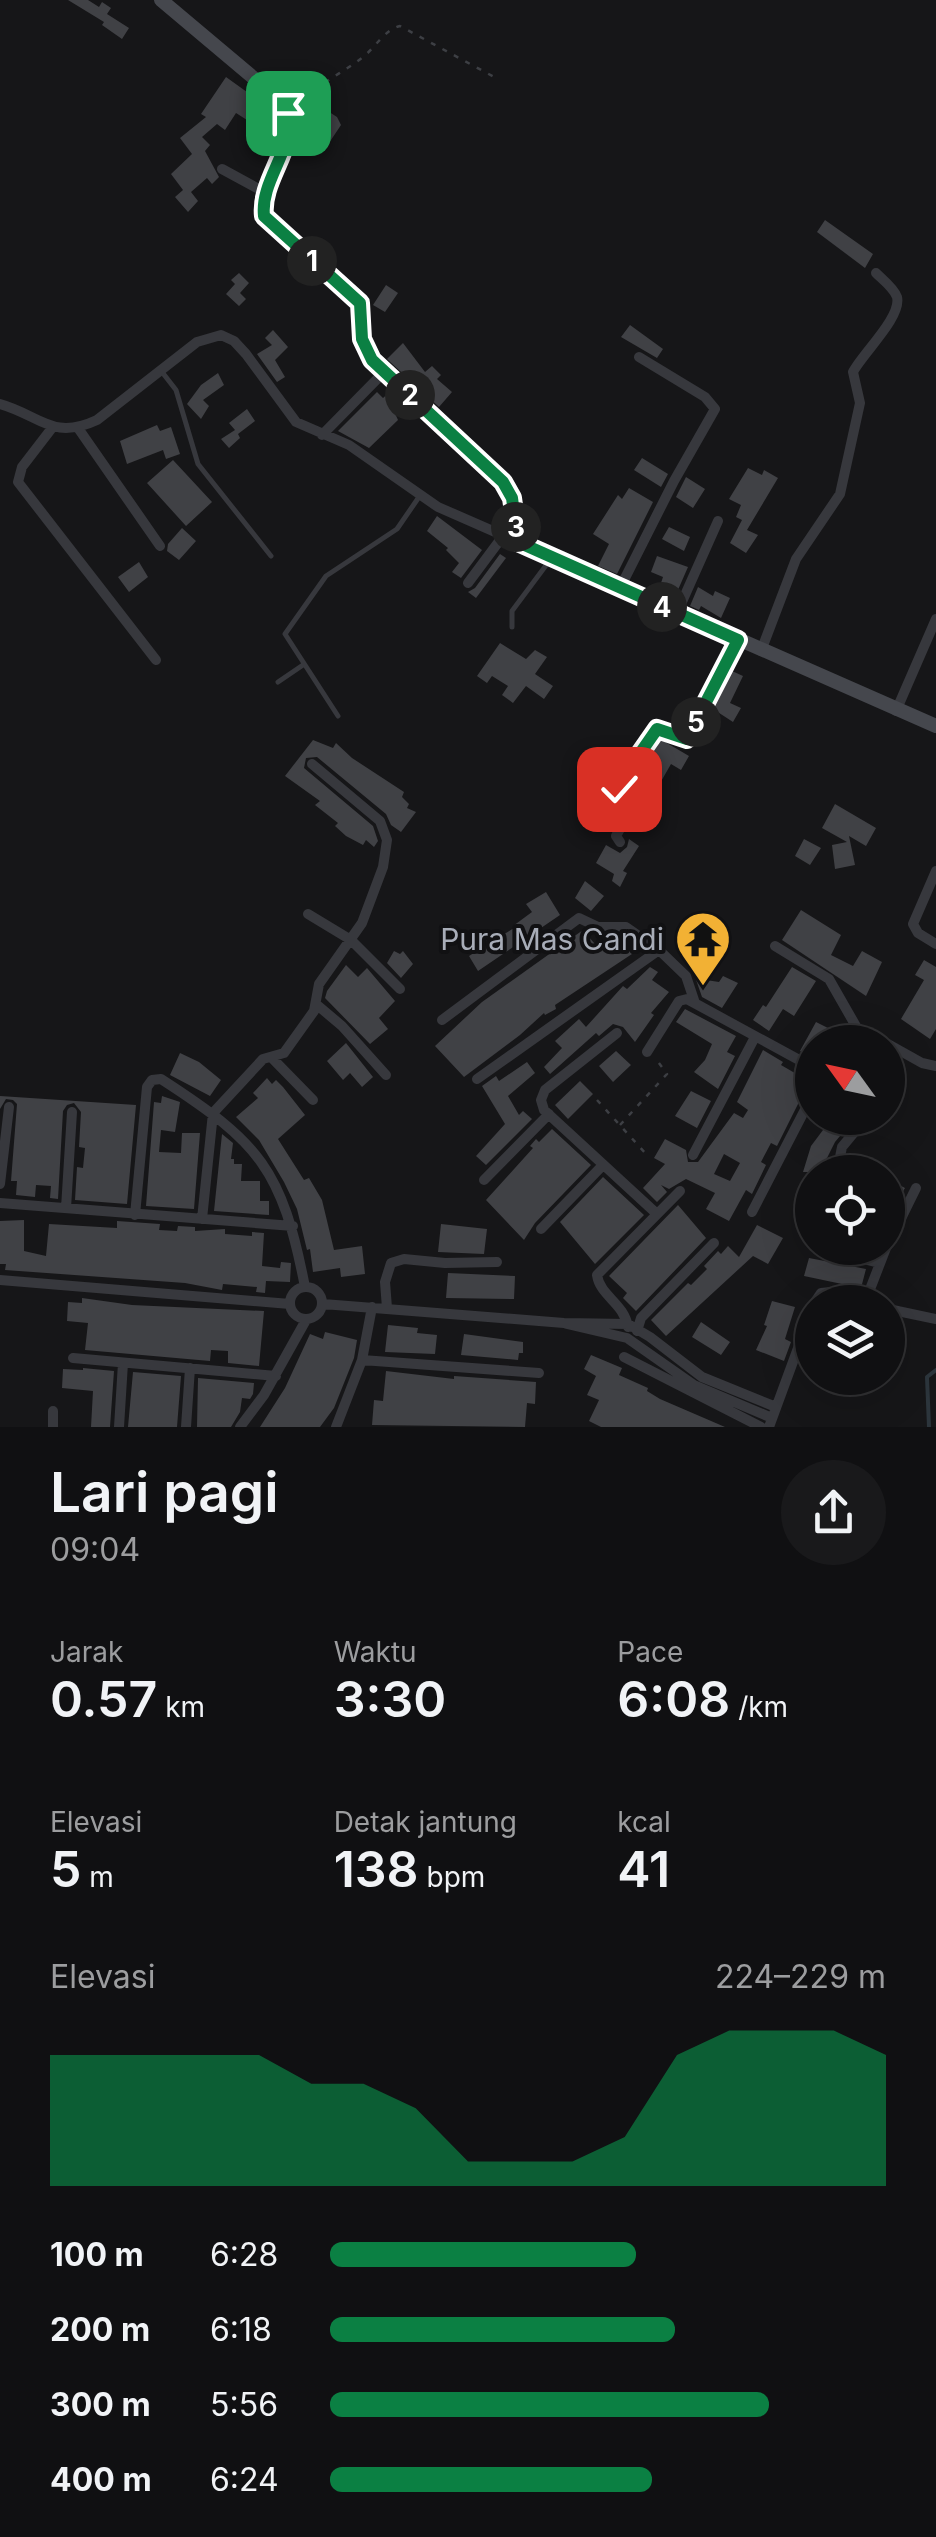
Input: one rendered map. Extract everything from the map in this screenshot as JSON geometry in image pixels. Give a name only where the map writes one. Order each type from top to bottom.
[{"type":"street","points":[[160,0],[280,101],[288,113],[290,129],[266,193],[264,216],[270,225],[360,303],[362,339],[372,360],[503,482],[512,498],[510,539],[468,583]]},
{"type":"street","points":[[222,169],[266,193]]},
{"type":"street","points":[[761,651],[796,560],[840,494],[860,403],[853,372],[889,322],[897,304],[895,293],[876,273]]},
{"type":"street","points":[[0,404],[52,428],[78,428],[97,420],[197,342],[211,336],[227,337],[253,362],[296,422],[348,445],[438,507],[936,726]]},
{"type":"street","points":[[620,588],[716,409],[705,397],[638,356]]},
{"type":"street","points":[[322,435],[385,371]]},
{"type":"street","points":[[52,428],[22,466],[18,482],[156,660]]},
{"type":"street","points":[[78,428],[160,546]]},
{"type":"street","points":[[677,613],[718,520]]},
{"type":"street","points":[[896,711],[936,619]]},
{"type":"street","points":[[620,842],[616,836],[629,813],[619,789],[625,775],[657,729],[687,739],[738,640]]},
{"type":"street","points":[[202,1219],[213,1113],[255,1066],[284,1054],[316,1004],[319,984],[374,898],[387,840],[380,821],[312,764]]},
{"type":"street","points":[[936,871],[913,924],[918,933],[936,944]]},
{"type":"street","points":[[308,914],[350,940],[400,988]]},
{"type":"street","points":[[442,1020],[579,918],[598,928],[626,927],[659,950],[686,976],[696,1003]]},
{"type":"street","points":[[775,946],[829,979],[855,1025]]},
{"type":"street","points":[[477,1079],[659,950]]},
{"type":"street","points":[[647,1052],[679,1001],[687,1000],[795,1058]]},
{"type":"street","points":[[316,1004],[342,1026],[386,1075]]},
{"type":"street","points":[[616,1033],[542,1094],[544,1110],[657,1214]]},
{"type":"street","points":[[693,1156],[755,1037]]},
{"type":"street","points":[[905,1054],[936,1066]]},
{"type":"street","points":[[272,1057],[313,1100]]},
{"type":"street","points":[[135,1215],[147,1087],[152,1080],[161,1079],[213,1113],[246,1142],[268,1169],[293,1226],[305,1287]]},
{"type":"street","points":[[0,1184],[9,1106]]},
{"type":"street","points":[[66,1208],[72,1112]]},
{"type":"street","points":[[484,1180],[549,1114]]},
{"type":"street","points":[[752,1212],[795,1129]]},
{"type":"street","points":[[541,1229],[603,1165]]},
{"type":"street","points":[[905,1210],[916,1188]]},
{"type":"street","points":[[680,1192],[596,1278],[633,1327],[702,1378],[773,1417]]},
{"type":"street","points":[[0,1203],[293,1226]]},
{"type":"street","points":[[631,1340],[633,1327],[640,1318],[714,1242]]},
{"type":"street","points":[[387,1308],[384,1282],[391,1263],[404,1258],[445,1263],[497,1262]]},
{"type":"street","points":[[0,1280],[290,1304]]},
{"type":"street","points":[[240,1427],[276,1376],[306,1320],[318,1315],[323,1304],[320,1293],[305,1287],[294,1292],[290,1304],[295,1316],[306,1320]]},
{"type":"street","points":[[323,1304],[633,1327]]},
{"type":"street","points":[[336,1427],[362,1360],[372,1307]]},
{"type":"street","points":[[905,1313],[936,1320]]},
{"type":"street","points":[[558,1322],[631,1340],[694,1385],[773,1417]]},
{"type":"street","points":[[624,1357],[761,1427]]},
{"type":"street","points":[[773,1417],[795,1357]]},
{"type":"street","points":[[73,1358],[276,1376]]},
{"type":"street","points":[[362,1360],[539,1373]]},
{"type":"street","points":[[120,1427],[123,1363]]},
{"type":"street","points":[[186,1427],[190,1368]]},
{"type":"street","points":[[52,1427],[54,1411]]},
{"type":"lane","points":[[160,370],[176,390],[198,464],[271,556]]},
{"type":"lane","points":[[338,716],[285,634],[326,576],[397,529],[420,494]]},
{"type":"lane","points":[[512,627],[512,611],[552,558]]},
{"type":"lane","points":[[278,682],[303,664]]},
{"type":"path","points":[[280,101],[292,94],[308,95],[364,56],[389,30],[400,26],[496,78]]},
{"type":"path","points":[[620,1126],[667,1074],[664,1066],[647,1052]]},
{"type":"path","points":[[597,1100],[647,1156]]},
{"type":"building","points":[[68,0],[88,0],[99,7],[102,2],[111,8],[107,14],[129,28],[122,39],[102,25],[104,22]]},
{"type":"building","points":[[226,77],[268,104],[275,115],[264,131],[236,113],[225,130],[217,124],[202,137],[210,145],[205,151],[219,177],[212,184],[207,178],[191,192],[198,201],[188,212],[175,197],[183,190],[171,174],[192,154],[180,138],[206,117],[201,114]]},
{"type":"building","points":[[320,106],[337,117],[341,125],[329,143],[307,126]]},
{"type":"building","points":[[825,220],[873,254],[865,268],[817,232]]},
{"type":"building","points":[[239,273],[249,283],[240,293],[246,299],[239,306],[226,294],[235,284],[231,280]]},
{"type":"building","points":[[386,285],[398,293],[385,312],[373,305]]},
{"type":"building","points":[[630,325],[663,349],[657,358],[621,337]]},
{"type":"building","points":[[273,330],[288,347],[275,360],[285,377],[277,382],[257,354],[272,345],[265,338]]},
{"type":"building","points":[[403,343],[425,372],[432,366],[441,375],[437,379],[452,392],[439,407],[387,359]]},
{"type":"building","points":[[218,373],[224,385],[203,400],[209,406],[201,419],[187,404],[201,385]]},
{"type":"building","points":[[391,391],[402,401],[393,409],[398,420],[369,448],[338,431],[377,392],[383,398]]},
{"type":"building","points":[[247,409],[255,421],[238,434],[240,438],[229,448],[221,439],[235,430],[229,423]]},
{"type":"building","points":[[157,425],[160,431],[171,427],[180,454],[166,459],[163,450],[127,464],[120,441]]},
{"type":"building","points":[[642,458],[668,474],[661,487],[634,470]]},
{"type":"building","points":[[173,460],[212,502],[186,526],[147,483]]},
{"type":"building","points":[[748,468],[762,475],[764,470],[778,478],[747,530],[758,535],[746,553],[730,543],[742,520],[736,517],[741,505],[729,499]]},
{"type":"building","points":[[686,477],[705,489],[693,508],[676,497]]},
{"type":"building","points":[[629,488],[653,502],[617,574],[598,566],[609,544],[593,534],[618,495],[622,499]]},
{"type":"building","points":[[437,516],[482,550],[461,578],[452,572],[459,563],[427,531]]},
{"type":"building","points":[[669,527],[690,537],[684,551],[662,539]]},
{"type":"building","points":[[182,528],[196,541],[179,560],[167,551]]},
{"type":"building","points":[[500,554],[506,558],[476,598],[468,592]]},
{"type":"building","points":[[657,556],[688,567],[674,599],[658,592],[663,577],[651,572]]},
{"type":"building","points":[[139,562],[148,577],[129,592],[118,577]]},
{"type":"building","points":[[698,587],[713,596],[715,591],[730,598],[721,618],[701,606],[699,610],[690,606]]},
{"type":"building","points":[[500,643],[526,659],[535,650],[547,657],[535,674],[553,686],[544,699],[526,686],[513,703],[502,695],[508,686],[492,676],[487,683],[477,676]]},
{"type":"building","points":[[732,671],[743,676],[730,703],[741,708],[733,722],[713,709]]},
{"type":"building","points":[[660,739],[689,756],[681,770],[671,764],[655,792],[633,779]]},
{"type":"building","points":[[313,740],[333,748],[336,743],[404,792],[407,808],[416,812],[401,832],[391,825],[386,814],[317,757],[306,758],[304,768],[373,826],[378,841],[374,847],[366,840],[363,845],[346,836],[335,826],[338,823],[315,805],[320,801],[285,776]]},
{"type":"building","points":[[835,804],[876,828],[866,846],[849,836],[855,865],[835,869],[832,845],[847,842],[822,828]]},
{"type":"building","points":[[629,839],[639,846],[623,871],[627,873],[620,887],[612,881],[614,874],[596,863],[606,845],[620,853]]},
{"type":"building","points":[[804,839],[821,848],[810,865],[795,856]]},
{"type":"building","points":[[585,881],[604,896],[591,911],[575,898]]},
{"type":"building","points":[[546,892],[560,915],[478,971],[469,956],[514,928],[532,912],[526,904]]},
{"type":"building","points":[[801,910],[841,935],[831,955],[853,966],[862,951],[882,962],[866,996],[782,940]]},
{"type":"building","points":[[583,930],[600,950],[622,936],[632,954],[555,1005],[556,1009],[544,1013],[464,1077],[435,1046],[482,1002]]},
{"type":"building","points":[[394,951],[403,951],[413,964],[401,978],[387,963]]},
{"type":"building","points":[[924,960],[936,967],[936,1029],[930,1039],[901,1019],[924,980],[915,975]]},
{"type":"building","points":[[346,965],[358,977],[367,968],[395,1001],[379,1018],[388,1029],[370,1044],[325,998]]},
{"type":"building","points":[[650,967],[658,972],[652,980],[669,992],[651,1013],[654,1015],[635,1042],[623,1027],[613,1024],[599,1036],[596,1033],[550,1074],[544,1067],[562,1048],[555,1041],[579,1019],[586,1027],[623,986],[627,989]]},
{"type":"building","points":[[792,967],[816,981],[794,1016],[783,1009],[769,1031],[753,1020]]},
{"type":"building","points":[[693,971],[706,980],[719,982],[723,976],[738,983],[722,1008],[702,997]]},
{"type":"building","points":[[685,1009],[736,1036],[727,1052],[735,1056],[718,1089],[694,1072],[712,1044],[676,1022]]},
{"type":"building","points":[[346,1043],[373,1077],[362,1087],[350,1073],[343,1080],[327,1061]]},
{"type":"building","points":[[763,1050],[795,1073],[795,1110],[777,1146],[771,1143],[761,1162],[766,1165],[752,1194],[746,1190],[729,1221],[706,1209],[715,1193],[686,1179],[669,1189],[661,1185],[667,1192],[657,1202],[643,1188],[665,1164],[654,1158],[665,1139],[686,1150],[688,1162],[698,1162],[734,1113],[743,1118],[748,1110],[737,1102]],"holes":[[[724,1154],[740,1163],[730,1181],[714,1174]]]},
{"type":"building","points":[[616,1051],[631,1065],[613,1082],[599,1066]]},
{"type":"building","points":[[180,1053],[221,1080],[210,1096],[170,1075]]},
{"type":"building","points":[[527,1062],[535,1073],[508,1096],[519,1115],[523,1111],[532,1119],[486,1165],[476,1156],[505,1124],[482,1086],[496,1076],[499,1081]]},
{"type":"building","points":[[267,1078],[272,1084],[276,1080],[305,1115],[278,1139],[322,1200],[334,1250],[362,1246],[365,1274],[341,1277],[340,1268],[313,1272],[310,1249],[307,1250],[297,1209],[284,1182],[259,1140],[236,1117],[258,1098],[253,1093]]},
{"type":"building","points":[[580,1081],[593,1094],[568,1119],[555,1105]]},
{"type":"building","points":[[691,1091],[711,1101],[697,1128],[675,1116]]},
{"type":"building","points":[[0,1096],[136,1105],[127,1204],[75,1200],[77,1167],[83,1168],[85,1148],[79,1147],[81,1112],[74,1103],[63,1111],[58,1199],[50,1198],[51,1186],[36,1185],[35,1197],[16,1195],[17,1181],[11,1181],[17,1104],[6,1099],[0,1109]]},
{"type":"building","points":[[162,1096],[180,1102],[175,1132],[161,1130],[159,1152],[181,1153],[182,1133],[200,1133],[194,1209],[146,1206],[154,1102],[161,1103]]},
{"type":"building","points":[[552,1129],[591,1165],[535,1223],[524,1240],[486,1200],[533,1148],[530,1146],[536,1139],[539,1142]]},
{"type":"building","points":[[222,1134],[233,1143],[234,1164],[242,1164],[241,1181],[260,1181],[260,1201],[269,1201],[269,1215],[214,1211]]},
{"type":"building","points":[[819,1135],[841,1135],[828,1155],[808,1155]]},
{"type":"building","points":[[603,1177],[644,1215],[595,1264],[560,1222]]},
{"type":"building","points":[[678,1205],[706,1238],[636,1311],[623,1298],[627,1293],[609,1276]]},
{"type":"building","points":[[24,1220],[24,1251],[46,1256],[49,1224],[117,1228],[117,1221],[160,1224],[159,1230],[177,1231],[178,1226],[195,1227],[195,1231],[225,1229],[225,1234],[264,1233],[262,1266],[280,1268],[281,1262],[291,1263],[290,1282],[266,1281],[265,1293],[256,1292],[257,1287],[223,1284],[222,1290],[185,1283],[5,1270],[6,1264],[0,1264],[0,1221]]},
{"type":"building","points":[[441,1224],[487,1229],[484,1254],[438,1252]]},
{"type":"building","points":[[757,1225],[783,1238],[768,1264],[753,1256],[666,1336],[651,1320],[707,1269],[704,1266],[718,1251],[721,1254],[728,1246],[739,1257]]},
{"type":"building","points":[[807,1265],[866,1269],[862,1285],[804,1276]]},
{"type":"building","points":[[448,1273],[515,1276],[514,1299],[446,1298]]},
{"type":"building","points":[[82,1298],[132,1305],[264,1311],[259,1366],[228,1363],[228,1351],[211,1350],[210,1361],[85,1350],[88,1323],[67,1321],[68,1302],[82,1303]]},
{"type":"building","points":[[772,1301],[795,1307],[785,1339],[791,1342],[784,1361],[756,1350],[767,1326],[764,1325]]},
{"type":"building","points":[[701,1322],[730,1342],[721,1355],[692,1337]]},
{"type":"building","points":[[388,1325],[418,1328],[417,1333],[437,1335],[435,1354],[385,1352]]},
{"type":"building","points":[[325,1332],[357,1340],[334,1408],[320,1427],[260,1427],[285,1388],[310,1334],[323,1339]]},
{"type":"building","points":[[464,1334],[523,1342],[523,1353],[519,1353],[518,1360],[461,1355]]},
{"type":"building","points":[[591,1355],[622,1368],[619,1375],[648,1388],[660,1399],[725,1427],[601,1427],[589,1421],[599,1400],[587,1395],[596,1376],[584,1369]]},
{"type":"building","points":[[63,1369],[114,1371],[110,1427],[91,1427],[93,1391],[62,1388]]},
{"type":"building","points":[[386,1371],[454,1379],[536,1382],[535,1404],[527,1403],[525,1427],[372,1425],[374,1400],[383,1401]]},
{"type":"building","points":[[133,1372],[181,1376],[177,1427],[128,1427]]},
{"type":"building","points":[[198,1378],[254,1383],[253,1394],[250,1399],[242,1398],[240,1412],[231,1427],[197,1427]]},
{"type":"waterway","points":[[929,1427],[927,1377],[936,1370]]},
{"type":"place","name":"Pura Mas Candi","points":[[703,988]]},
{"type":"route","points":[[288,113],[290,129],[265,197],[264,216],[360,303],[362,339],[372,360],[508,488],[518,542],[738,640],[687,739],[657,729],[619,789]]}]
